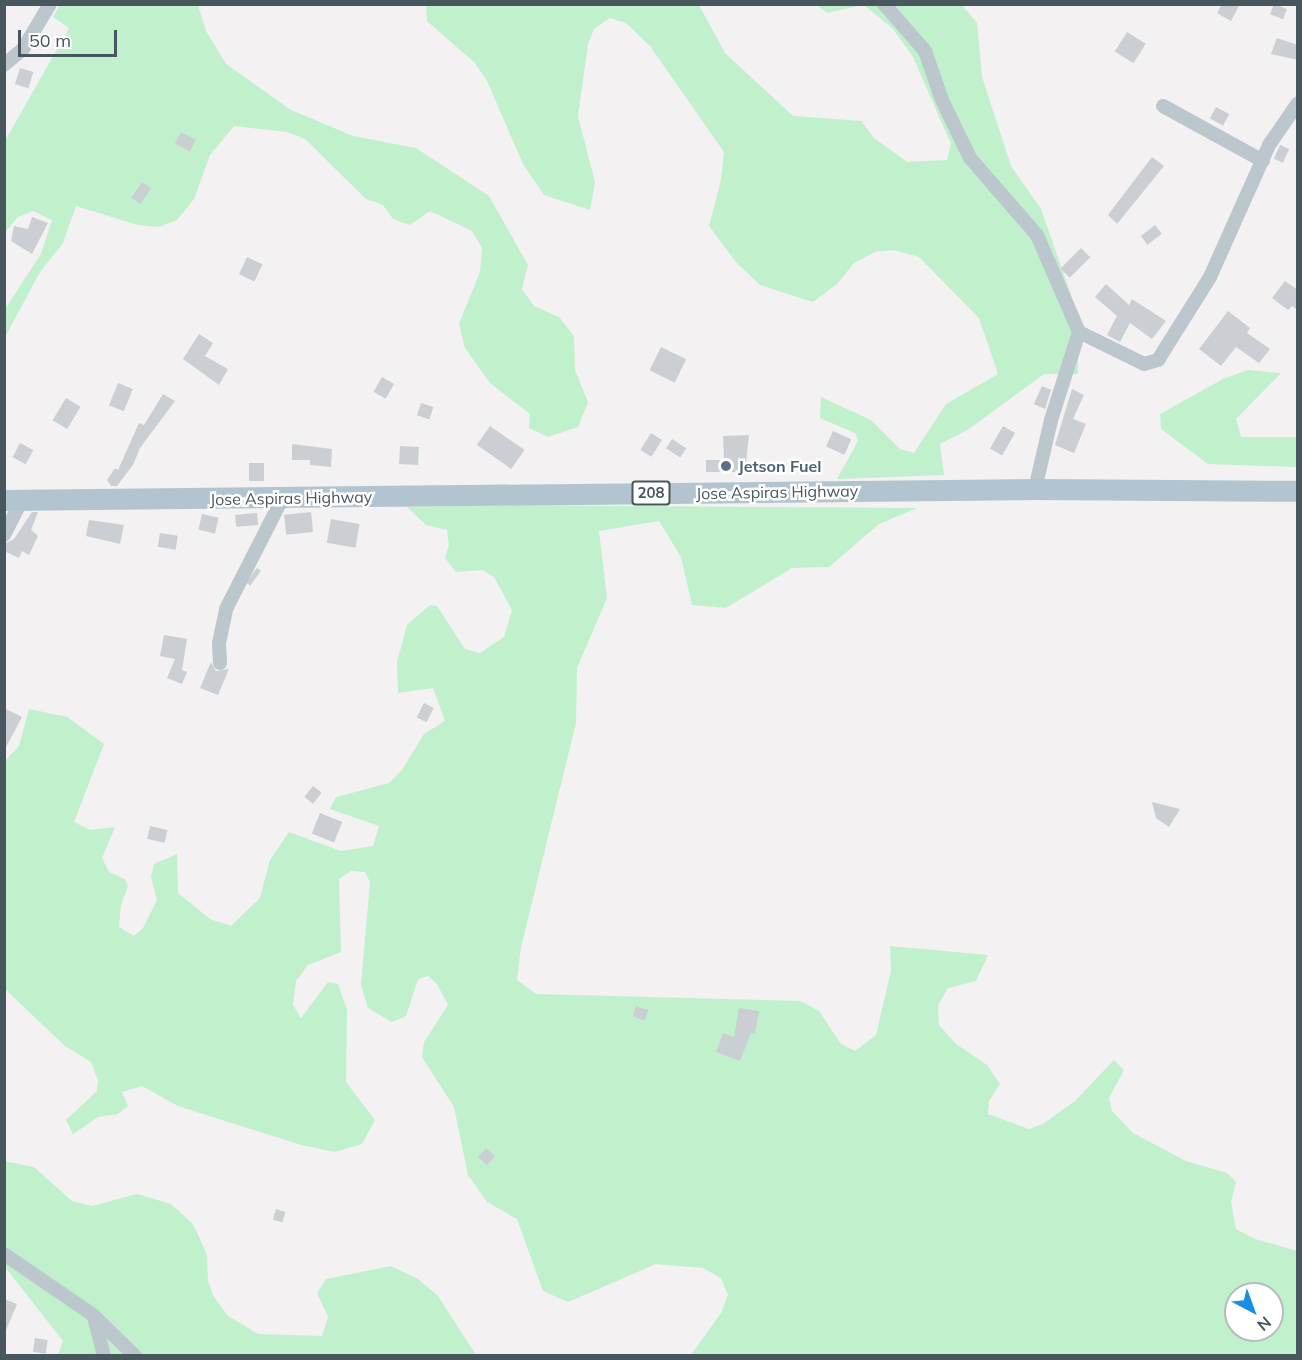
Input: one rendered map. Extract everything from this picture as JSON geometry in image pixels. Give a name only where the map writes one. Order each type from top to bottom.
[{"type":"main road","name":"Jose Aspiras Highway","points":[[13,500],[282,499],[1035,489],[1298,491]]},
{"type":"street","points":[[4,65],[23,49],[50,4]]},
{"type":"street","points":[[884,4],[925,51],[942,100],[970,158],[1037,235],[1079,332],[1144,364],[1156,361],[1210,277],[1263,161],[1298,103]]},
{"type":"street","points":[[1162,106],[1263,161]]},
{"type":"street","points":[[1035,489],[1051,420],[1079,332]]},
{"type":"street","points":[[220,663],[219,643],[226,609],[282,499]]},
{"type":"street","points":[[4,535],[13,500]]},
{"type":"street","points":[[4,1254],[93,1315],[135,1356]]},
{"type":"street","points":[[93,1315],[104,1356]]},
{"type":"green space","points":[[60,5],[198,5],[206,31],[226,64],[291,110],[353,136],[416,148],[489,196],[528,265],[522,289],[534,306],[559,317],[574,336],[575,370],[588,402],[578,427],[548,437],[529,428],[530,414],[490,383],[465,348],[459,324],[480,272],[482,248],[472,231],[430,211],[410,225],[393,219],[383,205],[366,199],[305,139],[287,132],[234,126],[210,155],[194,199],[177,220],[159,227],[138,225],[76,206],[63,243],[40,272],[5,337],[5,309],[41,254],[52,220],[33,211],[18,217],[5,232],[5,141],[69,28],[53,17]]},
{"type":"green space","points":[[426,5],[699,5],[725,53],[793,116],[861,121],[874,138],[907,162],[947,160],[951,144],[913,57],[893,29],[864,5],[962,5],[977,23],[982,77],[1011,166],[1041,209],[1077,312],[1078,374],[1044,374],[969,429],[940,444],[944,475],[837,479],[858,441],[855,433],[820,418],[821,397],[871,420],[900,449],[914,453],[946,404],[998,374],[979,318],[919,257],[894,250],[875,252],[854,263],[837,284],[813,302],[760,285],[736,262],[709,226],[721,180],[724,152],[650,46],[626,23],[610,18],[594,29],[588,44],[578,116],[595,182],[590,210],[544,195],[523,164],[487,81],[475,63],[427,21]]},
{"type":"green space","points":[[817,5],[862,5],[827,13]]},
{"type":"green space","points":[[1248,370],[1281,373],[1236,419],[1241,437],[1297,437],[1297,467],[1208,464],[1161,429],[1160,414],[1223,379]]},
{"type":"green space","points":[[488,505],[917,508],[879,524],[829,567],[792,568],[726,608],[692,605],[681,557],[659,521],[599,531],[607,598],[577,668],[576,723],[521,947],[517,980],[536,994],[800,1001],[819,1011],[841,1044],[855,1051],[876,1035],[891,971],[890,946],[988,955],[976,981],[948,988],[938,1005],[939,1025],[956,1044],[987,1065],[1000,1084],[989,1101],[988,1114],[1029,1129],[1043,1124],[1075,1101],[1114,1060],[1124,1070],[1109,1098],[1112,1111],[1133,1133],[1186,1161],[1227,1173],[1236,1182],[1231,1202],[1236,1229],[1255,1239],[1297,1251],[1297,1355],[691,1355],[721,1313],[728,1295],[721,1278],[703,1268],[656,1264],[568,1302],[543,1291],[517,1219],[487,1202],[468,1175],[454,1107],[422,1057],[424,1042],[448,1005],[437,984],[428,976],[418,979],[406,1016],[392,1022],[368,1008],[361,985],[370,882],[365,872],[351,871],[339,879],[341,952],[308,965],[296,981],[293,1005],[301,1018],[328,982],[338,984],[347,1010],[346,1082],[375,1120],[362,1144],[335,1152],[301,1145],[178,1106],[142,1086],[122,1092],[128,1106],[118,1114],[98,1117],[73,1134],[66,1120],[97,1091],[98,1080],[91,1062],[65,1046],[5,989],[4,762],[19,746],[29,709],[67,717],[104,744],[74,822],[90,830],[115,827],[102,858],[109,872],[125,879],[128,886],[121,905],[119,927],[134,936],[143,928],[157,900],[151,877],[154,864],[177,854],[178,893],[210,919],[231,926],[260,898],[270,860],[289,832],[341,851],[373,846],[379,826],[330,809],[336,797],[389,783],[402,770],[424,734],[445,721],[433,688],[398,693],[397,662],[407,625],[430,605],[437,606],[465,649],[480,653],[504,637],[512,610],[494,577],[482,570],[456,572],[445,558],[449,545],[447,530],[426,525],[407,507]]},
{"type":"green space","points":[[4,1161],[34,1167],[72,1201],[92,1206],[137,1194],[171,1204],[193,1224],[207,1255],[208,1281],[214,1297],[228,1316],[258,1334],[322,1336],[328,1317],[317,1293],[326,1279],[391,1266],[418,1279],[438,1296],[476,1355],[58,1355],[63,1341],[5,1267]]},
{"type":"building","points":[[1222,4],[1240,4],[1231,21],[1217,13]]},
{"type":"building","points":[[1274,4],[1287,9],[1283,19],[1270,14]]},
{"type":"building","points":[[1127,32],[1146,44],[1133,63],[1115,52]]},
{"type":"building","points":[[1277,38],[1298,45],[1298,60],[1271,54]]},
{"type":"building","points":[[20,68],[33,72],[28,88],[15,84]]},
{"type":"building","points":[[1216,107],[1229,114],[1223,126],[1210,118]]},
{"type":"building","points":[[181,132],[196,140],[190,151],[175,143]]},
{"type":"building","points":[[1280,145],[1289,149],[1283,163],[1274,159]]},
{"type":"building","points":[[1152,157],[1164,166],[1117,224],[1108,215]]},
{"type":"building","points":[[142,182],[151,188],[140,204],[131,198]]},
{"type":"building","points":[[32,217],[48,223],[32,254],[11,241],[14,226],[28,229]]},
{"type":"building","points":[[1155,225],[1162,234],[1148,245],[1141,236]]},
{"type":"building","points":[[1081,248],[1090,257],[1070,278],[1060,269]]},
{"type":"building","points":[[247,257],[262,264],[254,281],[239,274]]},
{"type":"building","points":[[1285,281],[1298,290],[1298,310],[1292,306],[1288,310],[1272,298]]},
{"type":"building","points":[[1106,284],[1129,305],[1132,299],[1166,321],[1152,339],[1130,323],[1120,342],[1107,335],[1117,316],[1095,297]]},
{"type":"building","points":[[1228,311],[1250,328],[1247,333],[1270,349],[1259,363],[1236,347],[1221,366],[1199,349]]},
{"type":"building","points":[[199,334],[213,343],[205,356],[228,369],[219,385],[183,359]]},
{"type":"building","points":[[661,347],[686,359],[675,383],[650,370]]},
{"type":"building","points":[[382,377],[394,384],[386,399],[374,392]]},
{"type":"building","points":[[118,383],[133,389],[124,411],[109,405]]},
{"type":"building","points":[[1042,386],[1051,390],[1045,409],[1034,404]]},
{"type":"building","points":[[1072,389],[1084,395],[1073,419],[1086,424],[1074,453],[1055,445]]},
{"type":"building","points":[[163,394],[175,401],[140,448],[133,465],[117,486],[111,486],[107,480],[115,468],[118,470],[139,423],[144,425]]},
{"type":"building","points":[[66,398],[81,407],[67,429],[53,420]]},
{"type":"building","points":[[421,403],[433,407],[429,419],[417,415]]},
{"type":"building","points":[[490,426],[524,450],[511,469],[477,445]]},
{"type":"building","points":[[1003,426],[1015,433],[1002,456],[990,449]]},
{"type":"building","points":[[833,431],[851,439],[844,455],[826,447]]},
{"type":"building","points":[[651,433],[662,440],[651,457],[640,450]]},
{"type":"building","points":[[749,435],[745,472],[706,472],[706,460],[724,460],[723,436]]},
{"type":"building","points":[[672,439],[686,448],[680,457],[666,448]]},
{"type":"building","points":[[20,443],[33,450],[26,464],[12,457]]},
{"type":"building","points":[[292,444],[332,449],[331,467],[310,465],[310,460],[292,460]]},
{"type":"building","points":[[400,446],[419,447],[418,465],[399,464]]},
{"type":"building","points":[[249,463],[264,463],[264,481],[249,481]]},
{"type":"building","points":[[32,512],[38,512],[31,530],[38,536],[29,555],[22,551],[19,558],[4,551],[4,544],[14,539]]},
{"type":"building","points":[[311,512],[313,532],[286,535],[284,515]]},
{"type":"building","points":[[257,513],[258,525],[236,527],[235,515]]},
{"type":"building","points":[[202,514],[219,518],[215,533],[198,530]]},
{"type":"building","points":[[331,519],[360,524],[355,548],[327,543]]},
{"type":"building","points":[[89,520],[124,525],[120,544],[86,536]]},
{"type":"building","points":[[160,533],[178,536],[176,550],[158,547]]},
{"type":"building","points":[[257,568],[261,571],[250,585],[246,582]]},
{"type":"building","points":[[164,635],[187,639],[182,670],[187,672],[182,684],[167,678],[175,659],[160,656]]},
{"type":"building","points":[[211,662],[216,671],[229,669],[218,695],[200,688]]},
{"type":"building","points":[[424,703],[434,708],[427,722],[417,717]]},
{"type":"building","points":[[4,708],[22,717],[4,751]]},
{"type":"building","points":[[313,786],[322,793],[313,804],[304,797]]},
{"type":"building","points":[[1152,802],[1180,809],[1169,827],[1156,818]]},
{"type":"building","points":[[320,813],[342,822],[334,842],[312,833]]},
{"type":"building","points":[[150,826],[168,830],[165,843],[147,839]]},
{"type":"building","points":[[636,1006],[648,1010],[645,1020],[633,1016]]},
{"type":"building","points":[[739,1008],[759,1011],[755,1034],[751,1033],[740,1061],[716,1052],[723,1033],[734,1037]]},
{"type":"building","points":[[486,1148],[495,1156],[487,1165],[478,1157]]},
{"type":"building","points":[[276,1209],[286,1212],[282,1222],[273,1220]]},
{"type":"building","points":[[4,1299],[17,1304],[5,1333],[4,1333]]},
{"type":"building","points":[[35,1338],[48,1340],[46,1354],[33,1352]]},
{"type":"place","name":"Jetson Fuel","points":[[726,466]]}]
